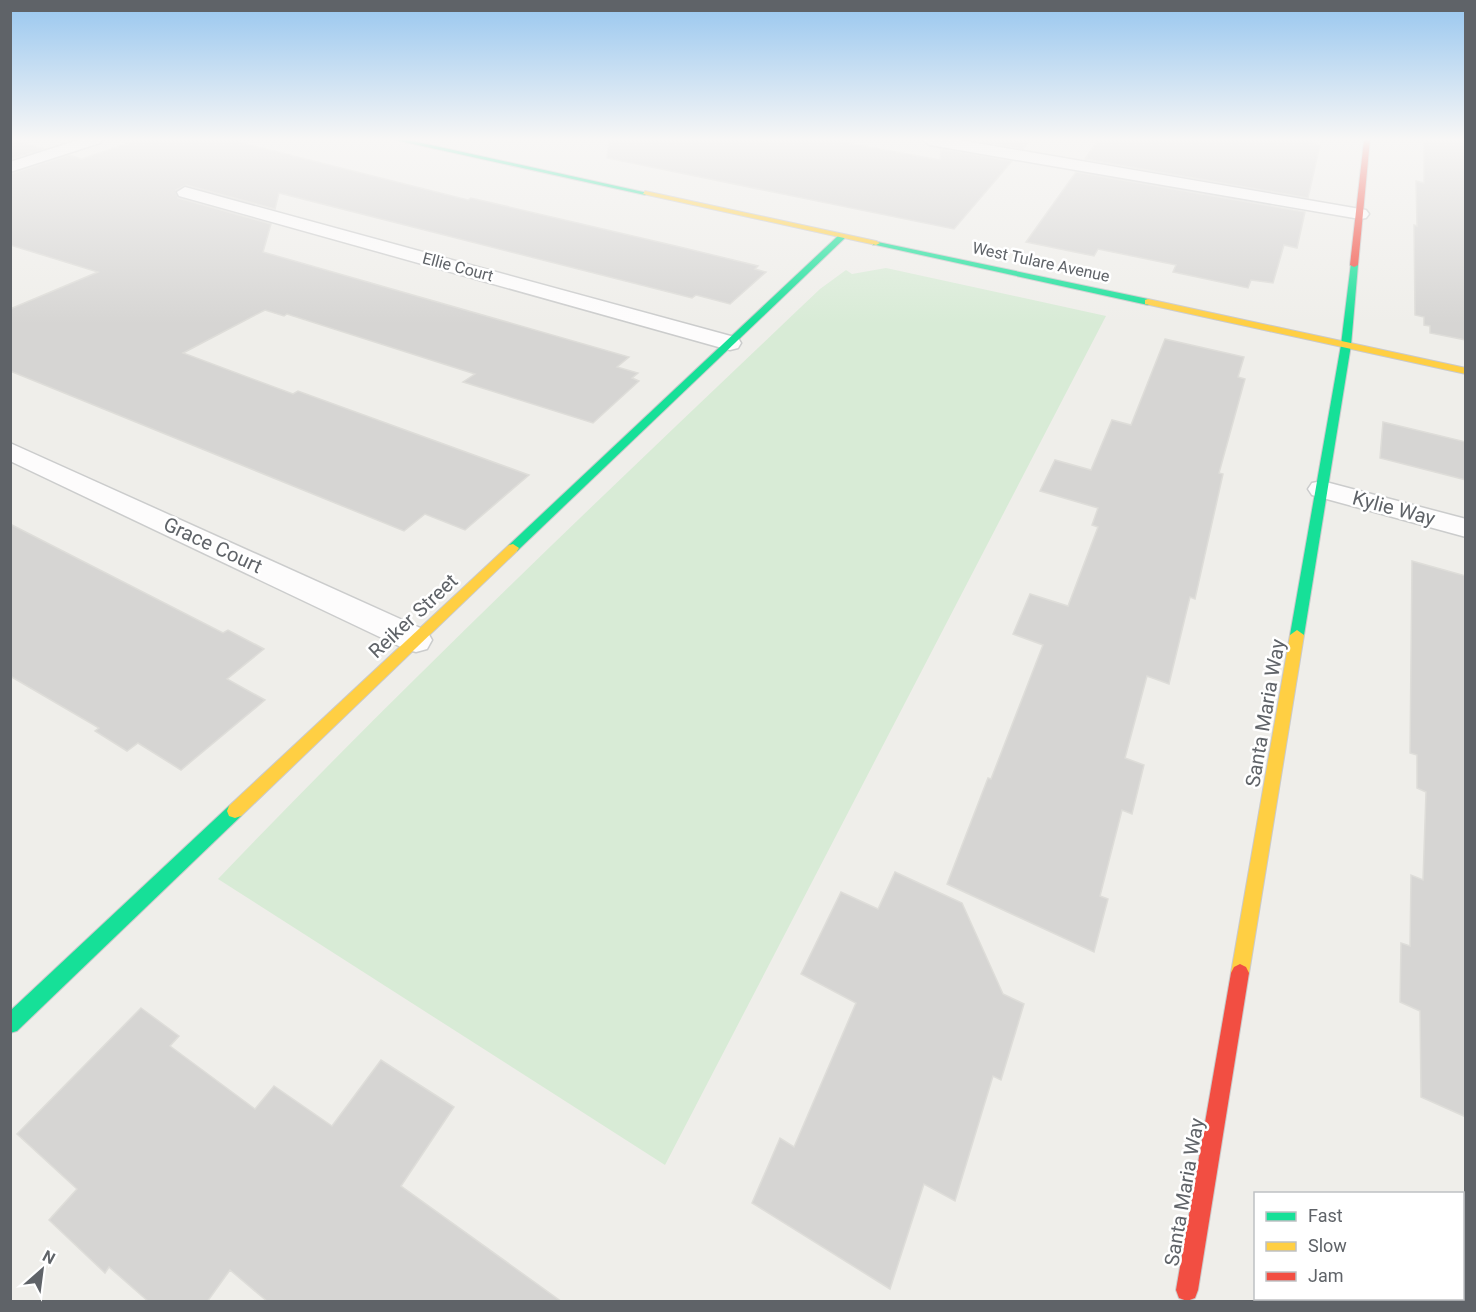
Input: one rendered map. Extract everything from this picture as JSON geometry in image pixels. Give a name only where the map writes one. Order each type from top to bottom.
[{"type":"street","name":"Ellie Court","points":[[218,201],[730,343]]},
{"type":"street","name":"West Tulare Avenue","points":[[682,201],[1466,371]]},
{"type":"street","points":[[1286,201],[1360,214]]},
{"type":"street","name":"Santa Maria Way","points":[[1187,1290],[1346,345],[1361,201]]},
{"type":"street","name":"Reiker Street","points":[[10,1024],[843,236]]},
{"type":"street","name":"Grace Court","points":[[10,451],[416,640]]},
{"type":"street","name":"Kylie Way","points":[[1322,489],[1466,528]]},
{"type":"green space","points":[[886,268],[1106,316],[665,1165],[218,879],[440,654],[820,289],[846,270],[852,274]]},
{"type":"building","points":[[10,201],[190,201],[271,224],[263,252],[629,357],[617,367],[638,373],[632,378],[639,381],[593,423],[463,382],[475,374],[287,314],[284,316],[265,310],[183,353],[293,394],[298,391],[529,475],[465,530],[425,514],[404,531],[10,371],[10,309],[98,272],[10,245]]},
{"type":"building","points":[[246,201],[277,201],[275,209]]},
{"type":"building","points":[[311,201],[485,201],[758,266],[755,269],[766,272],[730,304],[696,295],[692,298]]},
{"type":"building","points":[[818,201],[978,201],[954,229]]},
{"type":"building","points":[[1055,201],[1243,201],[1305,212],[1297,248],[1284,245],[1273,283],[1251,280],[1248,288],[1173,272],[1176,265],[1098,249],[1094,256],[1026,242]]},
{"type":"building","points":[[1416,201],[1466,201],[1466,340],[1430,333],[1430,326],[1424,325],[1424,317],[1415,315],[1414,225],[1417,226]]},
{"type":"building","points":[[1165,339],[1244,357],[1238,377],[1245,379],[1219,473],[1223,474],[1195,599],[1190,597],[1169,684],[1147,676],[1125,758],[1144,765],[1132,814],[1122,810],[1100,896],[1108,899],[1094,952],[947,884],[1043,645],[1013,634],[1030,594],[1068,606],[1098,527],[1092,525],[1098,508],[1040,491],[1055,460],[1091,470],[1112,420],[1131,425]]},
{"type":"building","points":[[1383,422],[1466,442],[1466,480],[1380,458]]},
{"type":"building","points":[[10,524],[223,633],[228,630],[264,649],[227,679],[265,700],[181,770],[138,743],[127,751],[95,731],[99,728],[10,676]]},
{"type":"building","points":[[1412,561],[1466,576],[1466,1117],[1421,1097],[1420,1011],[1400,1002],[1401,943],[1410,946],[1411,875],[1423,880],[1426,792],[1417,788],[1417,755],[1410,753]]},
{"type":"building","points":[[895,872],[962,903],[1003,994],[1024,1004],[1001,1080],[993,1076],[955,1201],[924,1184],[890,1289],[752,1203],[780,1138],[794,1147],[856,1003],[801,974],[841,892],[878,909]]},
{"type":"building","points":[[141,1008],[179,1036],[170,1046],[255,1109],[274,1086],[332,1126],[381,1060],[454,1107],[401,1186],[562,1302],[268,1302],[230,1270],[207,1302],[149,1302],[109,1267],[105,1273],[49,1220],[77,1189],[17,1134]]},
{"type":"traffic: fast","points":[[513,548],[843,236]]},
{"type":"traffic: fast","points":[[876,243],[1148,302]]},
{"type":"traffic: fast","points":[[1297,635],[1346,345],[1354,265]]},
{"type":"traffic: fast","points":[[10,1024],[235,811]]},
{"type":"traffic: slow","points":[[683,201],[876,243]]},
{"type":"traffic: slow","points":[[1148,302],[1466,371]]},
{"type":"traffic: slow","points":[[235,811],[513,548]]},
{"type":"traffic: slow","points":[[1240,973],[1297,635]]},
{"type":"traffic: jam","points":[[1354,265],[1361,201]]},
{"type":"traffic: jam","points":[[1187,1290],[1240,973]]}]
